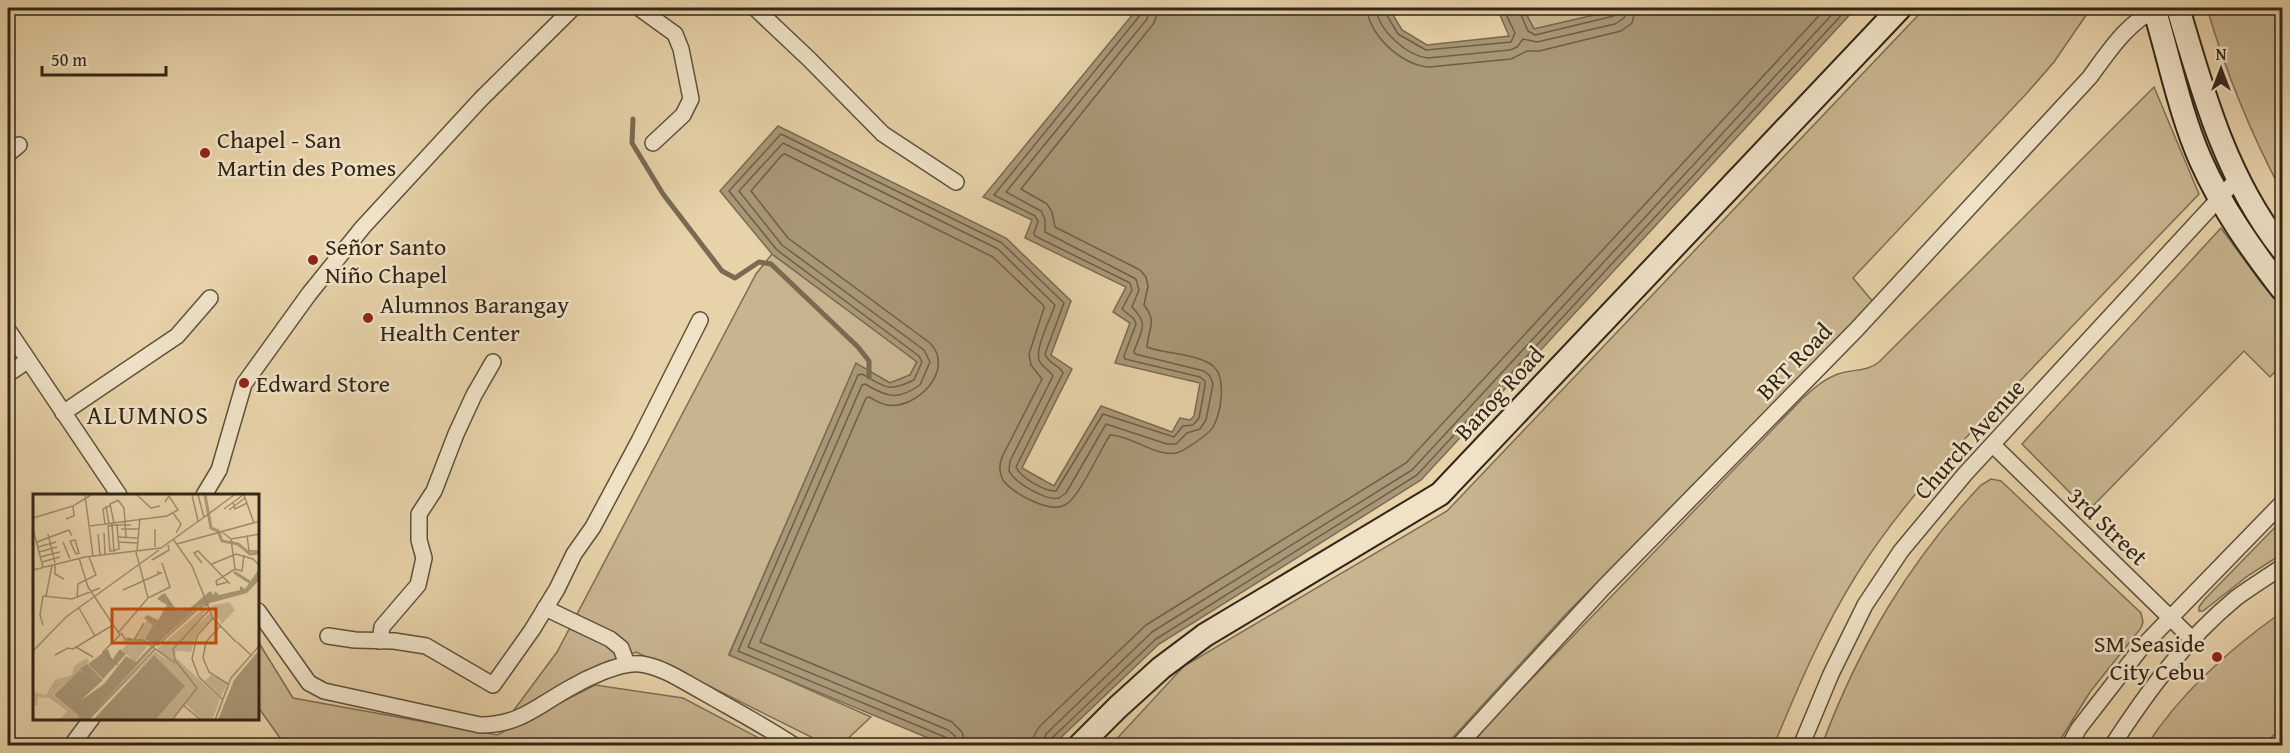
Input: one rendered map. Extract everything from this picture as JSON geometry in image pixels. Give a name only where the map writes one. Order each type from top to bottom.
[{"type":"street","points":[[205,494],[219,471],[244,384],[309,294],[363,227],[481,99],[573,8]]},
{"type":"street","points":[[639,8],[675,34],[681,49],[691,99],[683,115],[653,143]]},
{"type":"street","points":[[754,8],[809,59],[883,134],[956,182]]},
{"type":"street","name":"Banog Road","points":[[1079,746],[1161,668],[1205,635],[1440,494],[1900,8]]},
{"type":"street","points":[[2156,8],[2200,159],[2219,197],[2254,252],[2283,289]]},
{"type":"street","name":"BRT Road","points":[[1458,746],[1596,595],[1857,330],[2090,77],[2121,36],[2156,8]]},
{"type":"street","points":[[2178,8],[2205,101],[2237,179],[2283,249]]},
{"type":"street","name":"Church Avenue","points":[[1801,746],[1831,674],[1865,605],[1901,551],[1937,506],[2237,179]]},
{"type":"street","points":[[63,413],[177,336],[210,298]]},
{"type":"street","points":[[328,636],[426,645],[493,685],[545,608],[574,554],[593,527],[700,320]]},
{"type":"street","points":[[8,330],[118,494]]},
{"type":"street","points":[[8,374],[27,361]]},
{"type":"street","points":[[380,641],[382,627],[418,585],[424,558],[419,540],[419,514],[434,491],[474,395],[493,362]]},
{"type":"street","name":"3rd Street","points":[[1993,445],[2192,639]]},
{"type":"street","points":[[2069,746],[2079,728],[2109,687],[2142,647],[2283,503]]},
{"type":"street","points":[[2112,746],[2142,699],[2192,639],[2238,597],[2283,567]]},
{"type":"street","points":[[545,608],[610,639],[621,648],[627,664]]},
{"type":"street","points":[[260,614],[309,684],[340,695],[375,700],[480,724],[497,724],[517,720],[568,689],[627,664],[640,663],[678,678],[753,719],[795,746]]},
{"type":"street","points":[[71,746],[90,720]]},
{"type":"shaded area","points":[[1523,8],[1625,8],[1534,29]]},
{"type":"shaded area","points":[[1925,8],[2091,8],[2054,62],[2027,93],[1853,278],[1874,303],[1565,615],[1446,745],[1110,746],[1184,666],[1447,511]]},
{"type":"shaded area","points":[[2207,8],[2282,8],[2282,192],[2259,147],[2240,102]]},
{"type":"shaded area","points":[[2154,87],[2199,194],[1954,450],[1893,522],[1857,574],[1833,615],[1774,745],[1471,746],[1487,725],[1802,399],[1833,376],[1864,369],[1879,362]]},
{"type":"shaded area","points":[[2221,228],[2282,307],[2282,364],[2270,377],[2244,351],[2088,511],[2022,444]]},
{"type":"shaded area","points":[[772,254],[917,361],[910,375],[890,383],[856,364],[729,654],[871,717],[841,745],[827,745],[636,652],[560,685],[511,714],[557,652],[756,274]]},
{"type":"shaded area","points":[[1991,479],[2001,481],[2141,613],[2143,622],[2141,628],[2090,692],[2057,745],[1822,745],[1852,673],[1888,607],[1931,544],[1955,514],[1981,485]]},
{"type":"shaded area","points":[[2282,520],[2282,554],[2249,575],[2203,611],[2199,611],[2204,600]]},
{"type":"shaded area","points":[[2282,612],[2282,727],[2264,745],[2147,745],[2175,707],[2208,672]]},
{"type":"shaded area","points":[[260,645],[293,698],[497,735],[595,685],[683,698],[772,745],[285,745],[260,710]]},
{"type":"water","points":[[1138,8],[1389,8],[1402,30],[1427,45],[1509,36],[1497,8],[1523,8],[1534,29],[1625,8],[1856,8],[1421,480],[1159,644],[1053,745],[945,745],[729,655],[856,363],[890,383],[910,375],[917,362],[772,254],[720,191],[778,126],[1006,238],[1071,301],[1051,355],[1072,369],[1022,468],[1054,486],[1101,406],[1172,432],[1180,418],[1190,420],[1194,416],[1200,383],[1115,363],[1130,323],[1113,312],[1126,287],[1025,238],[1032,220],[983,197]]},
{"type":"waterway","points":[[633,119],[632,143],[663,194],[722,271],[735,278],[759,262],[771,264],[858,347],[869,361],[869,377]]},
{"type":"place","name":"Chapel - San Martin des Pomes","points":[[205,153]]},
{"type":"place","name":"Señor Santo Niño Chapel","points":[[313,260]]},
{"type":"place","name":"Alumnos Barangay Health Center","points":[[368,318]]},
{"type":"place","name":"Edward Store","points":[[244,383]]},
{"type":"place","name":"SM Seaside City Cebu","points":[[2217,657]]},
{"type":"district","name":"ALUMNOS","points":[[148,414]]}]
